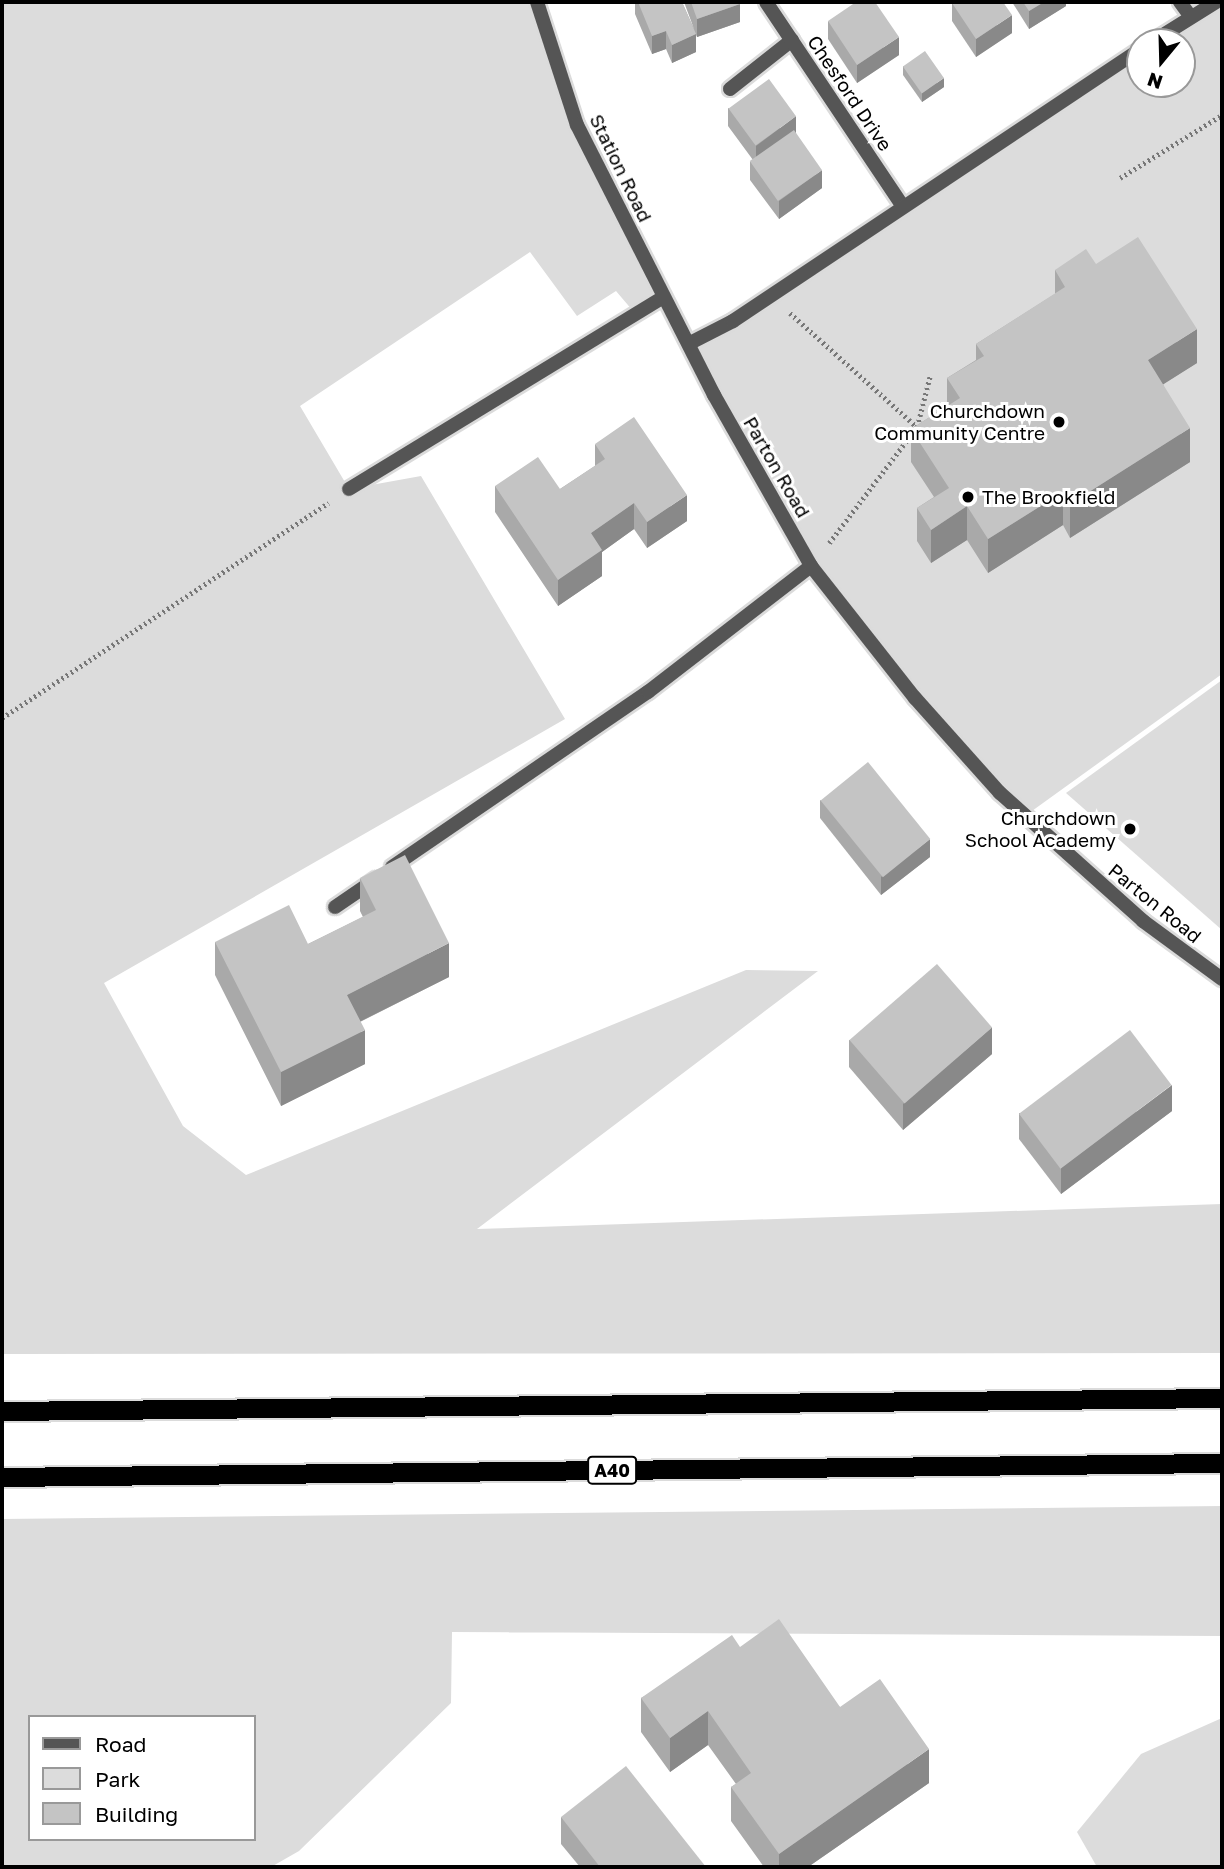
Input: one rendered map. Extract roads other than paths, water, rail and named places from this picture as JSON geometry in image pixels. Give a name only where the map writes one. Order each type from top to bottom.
[{"type":"highway","points":[[2,1411],[1222,1398]]},
{"type":"highway","name":"A40","points":[[2,1477],[1222,1463]]},
{"type":"street","name":"Station Road","points":[[537,2],[577,125],[663,297],[690,343]]},
{"type":"street","name":"Chesford Drive","points":[[766,2],[902,205]]},
{"type":"street","points":[[1180,2],[1190,16]]},
{"type":"street","points":[[1172,28],[1216,2]]},
{"type":"street","points":[[730,89],[792,40]]},
{"type":"street","points":[[690,343],[771,296],[902,205],[1126,59]]},
{"type":"street","points":[[349,489],[663,297]]},
{"type":"street","name":"Parton Road","points":[[690,343],[811,566],[1000,793],[1143,921],[1222,979]]},
{"type":"street","points":[[335,907],[648,692],[811,566]]},
{"type":"place","name":"Churchdown Community Centre","points":[[1059,422]]},
{"type":"place","name":"The Brookfield","points":[[968,497]]},
{"type":"place","name":"Churchdown School Academy","points":[[1130,829]]}]
